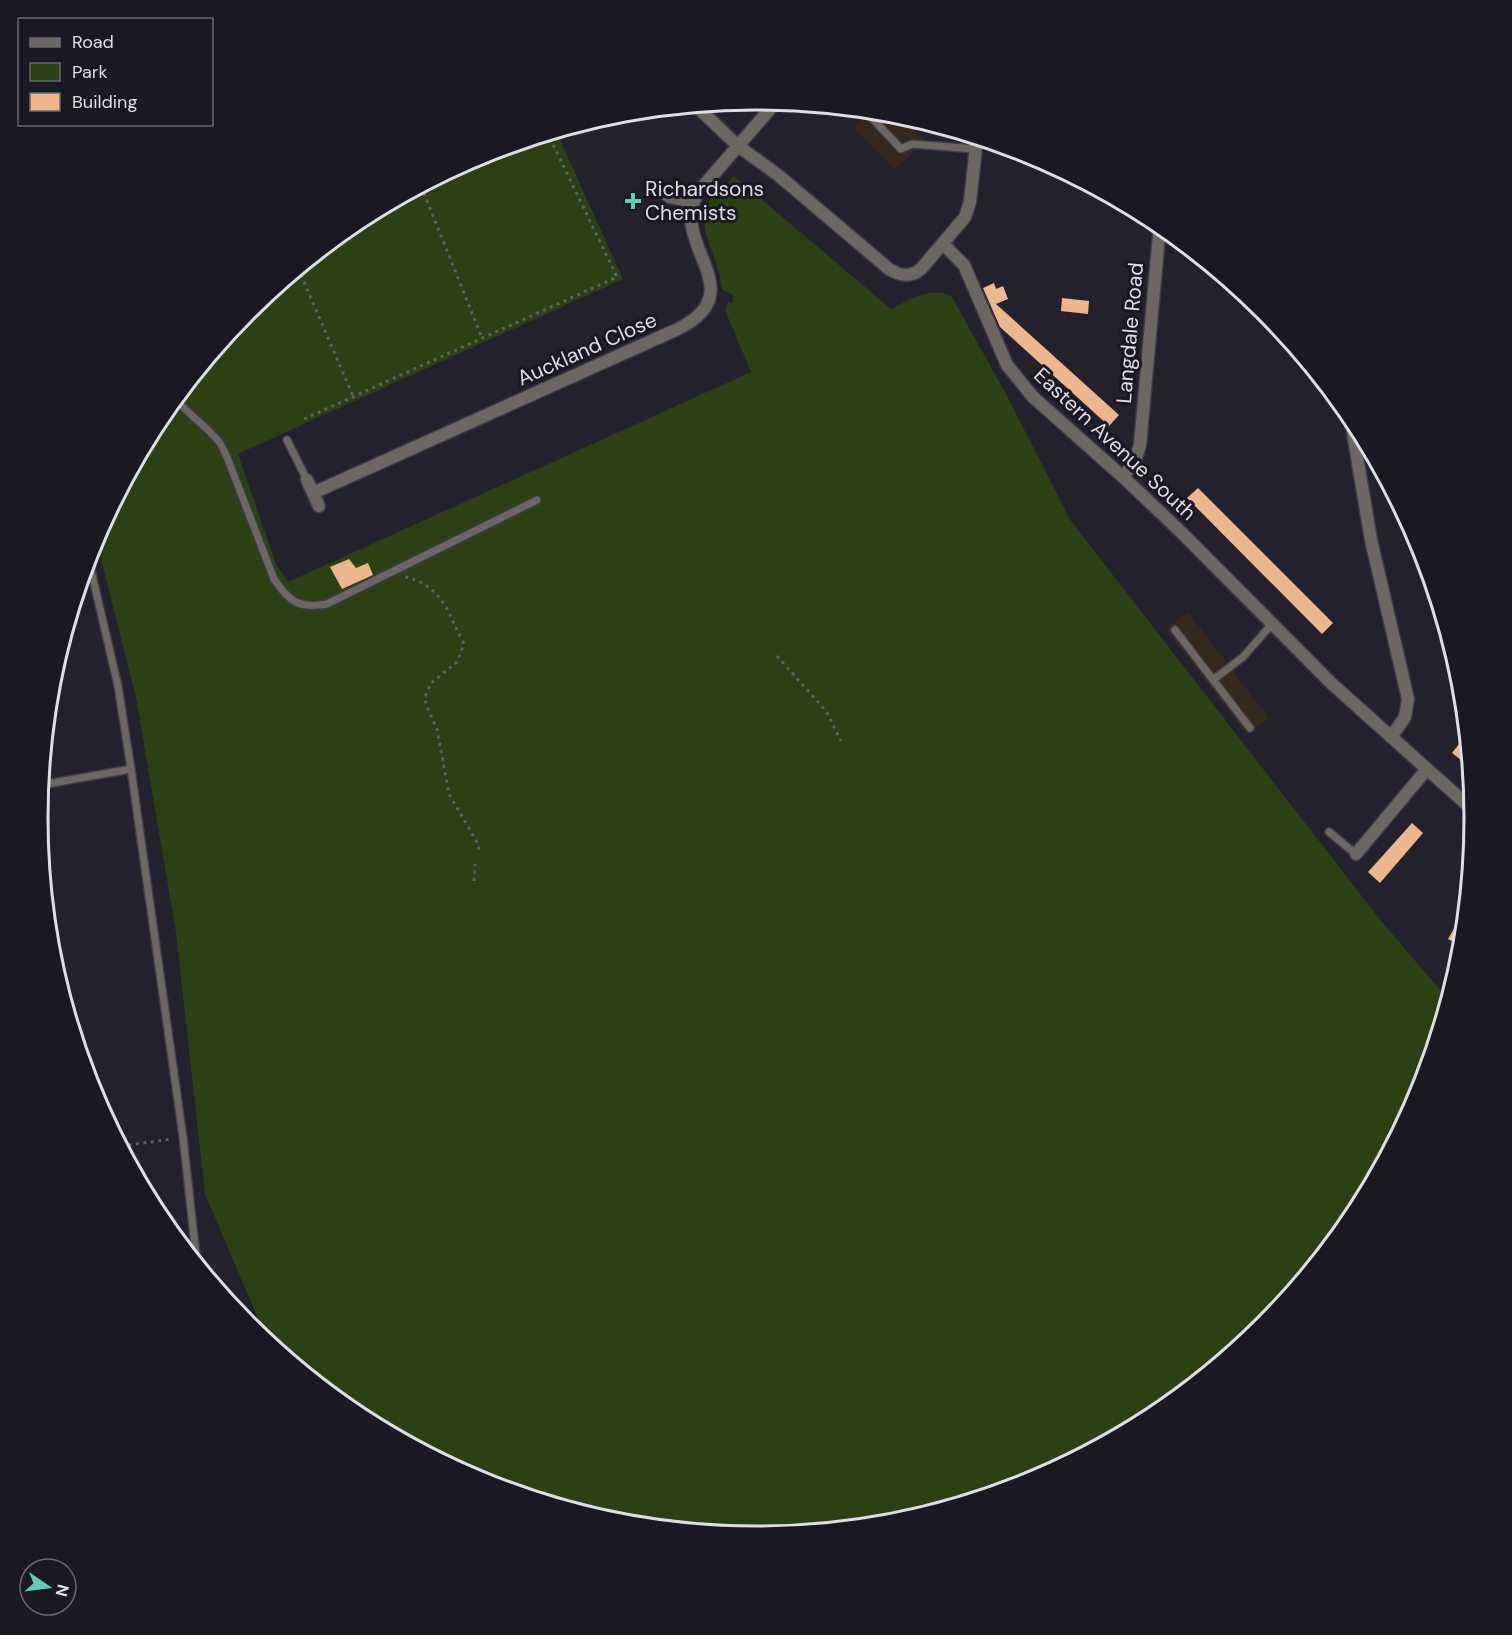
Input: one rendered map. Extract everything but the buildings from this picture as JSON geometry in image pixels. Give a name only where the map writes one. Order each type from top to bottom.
[{"type":"street","points":[[692,204],[699,191],[769,110]]},
{"type":"street","points":[[701,112],[738,146],[778,175],[896,273],[908,275],[917,272],[962,222],[968,210],[976,145]]},
{"type":"street","name":"Auckland Close","points":[[313,493],[671,333],[696,319],[704,311],[708,302],[710,283],[706,263],[691,231],[692,204]]},
{"type":"street","name":"Langdale Road","points":[[1123,477],[1135,461],[1140,445],[1159,236]]},
{"type":"street","name":"Eastern Avenue South","points":[[943,244],[964,265],[1007,365],[1033,397],[1181,532],[1331,683],[1463,802]]},
{"type":"street","points":[[1354,439],[1371,540],[1408,699],[1405,717],[1391,737]]},
{"type":"street","points":[[307,480],[319,506]]},
{"type":"street","points":[[1356,854],[1427,770]]},
{"type":"lane","points":[[874,120],[901,149],[912,144],[970,143]]},
{"type":"lane","points":[[658,190],[668,199],[692,204]]},
{"type":"lane","points":[[180,405],[220,443],[274,579],[282,592],[293,601],[303,605],[327,604],[537,500]]},
{"type":"lane","points":[[287,440],[307,480]]},
{"type":"lane","points":[[92,574],[118,686],[132,769],[183,1137],[196,1251]]},
{"type":"lane","points":[[1213,680],[1243,657],[1271,625]]},
{"type":"lane","points":[[1175,630],[1250,728]]},
{"type":"lane","points":[[49,784],[132,769]]},
{"type":"lane","points":[[1329,832],[1356,854]]},
{"type":"path","points":[[304,419],[617,277],[551,140]]},
{"type":"path","points":[[424,193],[482,338]]},
{"type":"path","points":[[301,275],[353,396]]},
{"type":"path","points":[[402,577],[426,584],[435,590],[464,644],[457,662],[431,683],[425,697],[436,729],[449,794],[478,844],[479,851]]},
{"type":"path","points":[[777,656],[826,711],[841,741]]},
{"type":"path","points":[[474,881],[475,864]]},
{"type":"path","points":[[129,1145],[183,1137]]},
{"type":"shaded area","points":[[863,118],[894,123],[911,127],[925,141],[895,169],[854,128]]},
{"type":"shaded area","points":[[1188,612],[1269,718],[1247,735],[1166,629]]},
{"type":"green space","points":[[559,138],[623,279],[238,454],[276,564],[288,582],[751,372],[725,310],[728,302],[732,303],[734,295],[722,290],[705,226],[705,214],[710,200],[719,185],[725,186],[734,176],[891,309],[928,293],[952,297],[1006,394],[1071,521],[1381,921],[1442,992],[1440,1001],[1410,1088],[1391,1131],[1345,1211],[1318,1249],[1257,1318],[1223,1350],[1187,1379],[1110,1431],[1027,1472],[984,1488],[894,1512],[802,1524],[756,1526],[710,1524],[618,1512],[528,1488],[485,1472],[402,1431],[325,1379],[260,1322],[205,1194],[176,933],[136,697],[100,554],[121,504],[167,424],[194,386],[224,351],[289,285],[325,256],[402,204],[485,163]]},
{"type":"place","name":"Richardsons Chemists","points":[[633,201]]}]
